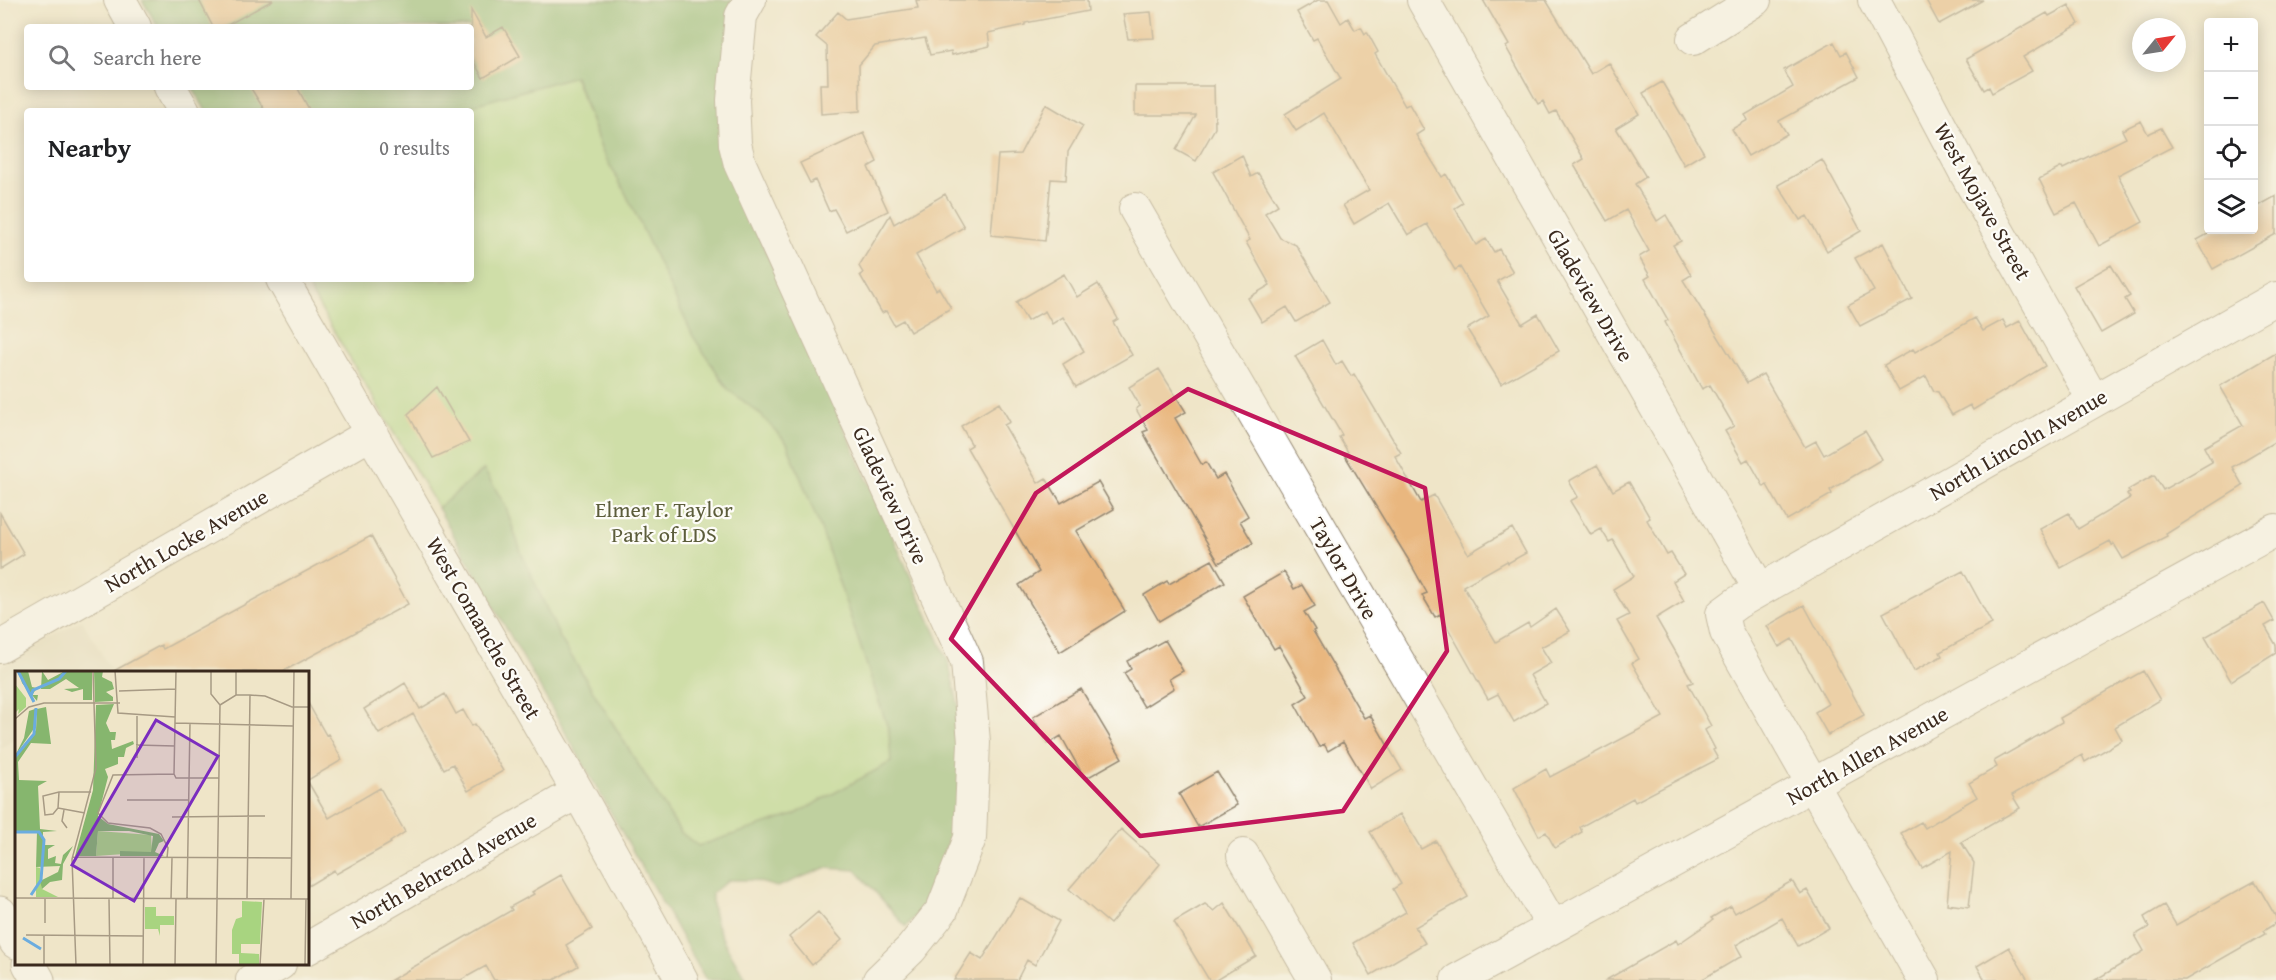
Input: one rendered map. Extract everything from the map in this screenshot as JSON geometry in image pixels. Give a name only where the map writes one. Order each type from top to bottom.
[{"type":"main road","points":[[0,913],[15,940]]},
{"type":"main road","points":[[30,965],[38,980]]},
{"type":"street","points":[[120,0],[133,24]]},
{"type":"street","name":"Gladeview Drive","points":[[750,0],[741,16],[733,100],[735,144],[740,164],[967,662],[975,742],[970,838],[942,910],[911,949],[879,980]]},
{"type":"street","name":"Gladeview Drive","points":[[1423,0],[1760,590]]},
{"type":"street","points":[[1693,39],[1755,0]]},
{"type":"street","name":"West Mojave Street","points":[[1874,0],[1967,176],[2094,400]]},
{"type":"street","points":[[172,90],[182,108]]},
{"type":"street","name":"Taylor Drive","points":[[1135,209],[1553,927]]},
{"type":"street","name":"West Comanche Street","points":[[284,282],[578,792],[682,980]]},
{"type":"street","name":"North Lincoln Avenue","points":[[1813,784],[1726,632],[1722,614],[1760,590],[2276,298]]},
{"type":"street","name":"North Locke Avenue","points":[[0,647],[372,433]]},
{"type":"street","name":"North Allen Avenue","points":[[1457,980],[2276,530]]},
{"type":"street","points":[[1813,784],[1924,980]]},
{"type":"street","name":"North Behrend Avenue","points":[[309,947],[578,792]]},
{"type":"street","points":[[1243,855],[1315,980]]},
{"type":"street","points":[[252,980],[277,965]]},
{"type":"highlighted area","points":[[1188,389],[1425,488],[1447,651],[1343,811],[1140,836],[951,639],[1036,493]]},
{"type":"shaded area","points":[[82,620],[111,671],[15,671],[15,740],[0,749],[0,667]]},
{"type":"green space","points":[[142,0],[732,0],[734,180],[948,661],[964,729],[958,805],[941,876],[931,899],[906,927],[856,870],[825,868],[777,887],[752,880],[729,880],[712,893],[712,905],[723,939],[747,980],[706,980],[438,508],[484,470],[505,505],[522,555],[560,638],[680,832],[698,846],[794,815],[891,762],[889,731],[822,532],[787,443],[759,413],[728,389],[693,336],[626,194],[602,151],[575,76],[463,108],[204,108],[194,90],[474,90],[474,24],[156,24]]},
{"type":"green space","name":"Elmer F. Taylor Park of LDS","points":[[574,76],[602,151],[626,194],[693,336],[728,389],[759,413],[787,443],[822,532],[889,731],[892,762],[794,815],[698,846],[680,832],[560,638],[522,555],[505,505],[483,470],[438,508],[305,282],[474,282],[474,108],[462,108]]},
{"type":"building","points":[[199,0],[273,0],[229,24],[211,24]]},
{"type":"building","points":[[916,0],[1087,0],[1088,11],[1025,23],[1025,25],[988,33],[990,46],[952,55],[951,51],[930,55],[925,38],[875,46],[859,65],[860,111],[821,114],[820,84],[828,84],[827,46],[816,37],[838,12],[846,19],[918,8]]},
{"type":"building","points":[[1318,0],[1328,0],[1341,23],[1348,18],[1355,30],[1361,27],[1365,34],[1367,32],[1378,52],[1375,54],[1405,106],[1409,104],[1424,130],[1416,135],[1442,177],[1446,174],[1463,203],[1455,208],[1476,245],[1486,239],[1494,252],[1499,249],[1513,272],[1497,281],[1522,324],[1538,314],[1559,351],[1501,384],[1467,329],[1489,316],[1460,267],[1455,270],[1427,224],[1408,235],[1389,203],[1354,224],[1343,205],[1369,190],[1324,113],[1296,131],[1285,114],[1341,79],[1317,38],[1313,40],[1297,12]]},
{"type":"building","points":[[1483,0],[1546,0],[1591,74],[1609,63],[1639,114],[1616,128],[1646,177],[1635,184],[1657,221],[1666,215],[1681,241],[1673,245],[1691,275],[1683,280],[1747,383],[1763,374],[1805,447],[1816,441],[1824,455],[1865,431],[1882,459],[1830,490],[1832,494],[1787,520],[1767,485],[1764,487],[1748,459],[1743,462],[1725,431],[1734,426],[1710,385],[1702,389],[1665,322],[1668,320],[1645,279],[1650,276],[1639,257],[1649,251],[1626,210],[1607,221],[1574,165],[1584,159],[1556,111],[1550,114],[1543,101],[1538,104],[1506,47],[1509,45]]},
{"type":"building","points":[[1926,0],[1983,0],[1939,24]]},
{"type":"building","points":[[2069,5],[2079,24],[2023,57],[2032,71],[1992,93],[1989,87],[1984,90],[1966,59],[2047,13],[2049,16]]},
{"type":"building","points":[[471,10],[486,37],[503,27],[520,56],[483,78],[474,62],[474,24],[471,24]]},
{"type":"building","points":[[1151,12],[1154,38],[1128,39],[1123,14]]},
{"type":"building","points":[[1834,42],[1841,55],[1846,52],[1859,77],[1779,121],[1787,134],[1748,156],[1732,129],[1748,120],[1745,115],[1793,87],[1784,70]]},
{"type":"building","points":[[1662,82],[1704,153],[1684,165],[1643,93]]},
{"type":"building","points":[[1214,84],[1215,128],[1196,161],[1176,150],[1196,115],[1135,115],[1135,86],[1213,86]]},
{"type":"building","points":[[252,90],[299,90],[308,108],[263,108]]},
{"type":"building","points":[[1046,104],[1083,126],[1068,152],[1066,180],[1051,179],[1045,241],[991,235],[998,155],[1020,154]]},
{"type":"building","points":[[2141,121],[2148,134],[2161,128],[2172,147],[2118,175],[2143,222],[2099,246],[2076,203],[2056,213],[2039,179],[2126,138],[2122,130]]},
{"type":"building","points":[[864,133],[877,162],[868,167],[888,211],[846,231],[834,209],[829,211],[815,180],[810,183],[800,163]]},
{"type":"building","points":[[1242,155],[1251,177],[1258,173],[1278,205],[1265,213],[1280,238],[1296,245],[1330,302],[1296,322],[1287,307],[1262,322],[1248,298],[1270,285],[1246,242],[1250,240],[1213,172]]},
{"type":"building","points":[[1822,160],[1861,231],[1827,251],[1807,216],[1800,220],[1778,185]]},
{"type":"building","points":[[945,194],[964,227],[916,255],[936,290],[939,288],[951,308],[910,332],[903,320],[894,325],[886,311],[882,313],[860,275],[863,273],[859,266],[890,215],[894,224]]},
{"type":"building","points":[[2276,196],[2276,234],[2213,269],[2197,240],[2208,234],[2258,234],[2258,206]]},
{"type":"building","points":[[1883,243],[1912,299],[1860,326],[1848,305],[1874,291],[1855,258]]},
{"type":"building","points":[[2111,265],[2130,296],[2125,299],[2134,314],[2101,333],[2074,286]]},
{"type":"building","points":[[1064,274],[1077,297],[1098,284],[1118,319],[1113,322],[1132,355],[1076,387],[1063,364],[1084,351],[1063,317],[1052,324],[1045,311],[1027,321],[1016,302]]},
{"type":"building","points":[[1975,318],[1983,331],[2003,320],[2007,328],[2020,321],[2045,366],[1973,410],[1970,405],[1952,415],[1926,376],[1899,391],[1884,365],[1913,349],[1915,352]]},
{"type":"building","points":[[1322,340],[1336,365],[1342,361],[1351,376],[1354,374],[1401,453],[1395,456],[1421,502],[1434,495],[1468,554],[1512,528],[1526,553],[1463,586],[1496,642],[1528,623],[1530,627],[1556,609],[1570,631],[1541,647],[1551,663],[1530,675],[1546,703],[1514,722],[1498,694],[1488,699],[1440,614],[1435,617],[1422,595],[1427,593],[1344,454],[1348,452],[1339,437],[1342,435],[1295,356]]},
{"type":"building","points":[[2276,353],[2276,441],[2232,467],[2243,486],[2166,534],[2167,536],[2123,559],[2110,541],[2061,568],[2040,529],[2069,513],[2078,529],[2130,498],[2127,494],[2130,493],[2128,490],[2154,475],[2163,490],[2212,462],[2204,447],[2243,425],[2220,386]]},
{"type":"building","points":[[1159,369],[1186,412],[1175,418],[1202,465],[1206,462],[1216,479],[1224,474],[1248,516],[1240,521],[1253,543],[1219,563],[1143,432],[1148,430],[1136,409],[1140,406],[1129,387]]},
{"type":"building","points":[[437,387],[469,442],[433,458],[408,414]]},
{"type":"building","points":[[999,403],[1010,422],[1004,425],[1038,483],[1046,478],[1061,503],[1098,482],[1114,509],[1076,531],[1125,611],[1060,652],[1019,585],[1039,572],[967,448],[972,445],[961,426]]},
{"type":"building","points":[[1597,465],[1613,491],[1629,482],[1650,518],[1647,520],[1667,555],[1671,553],[1684,574],[1673,581],[1684,601],[1656,618],[1693,682],[1688,684],[1711,726],[1705,730],[1718,759],[1635,802],[1633,798],[1580,827],[1582,832],[1555,848],[1546,832],[1539,836],[1514,788],[1546,769],[1550,777],[1663,717],[1632,663],[1639,659],[1617,621],[1629,615],[1613,589],[1634,576],[1613,540],[1609,542],[1601,529],[1591,535],[1570,501],[1578,497],[1569,481]]},
{"type":"building","points":[[0,513],[24,554],[0,569]]},
{"type":"building","points":[[371,536],[408,604],[284,671],[114,671],[161,645],[163,649]]},
{"type":"building","points":[[1212,560],[1225,582],[1159,621],[1144,595],[1167,581],[1169,584]]},
{"type":"building","points":[[1963,571],[1992,624],[1940,652],[1942,656],[1914,671],[1883,613]]},
{"type":"building","points":[[1284,572],[1294,589],[1302,585],[1315,606],[1304,612],[1315,630],[1313,631],[1364,718],[1370,715],[1402,770],[1371,789],[1343,742],[1328,751],[1324,744],[1319,747],[1295,704],[1308,696],[1279,646],[1274,649],[1243,596]]},
{"type":"building","points":[[2264,603],[2274,621],[2265,626],[2276,645],[2276,653],[2231,681],[2205,637]]},
{"type":"building","points":[[1804,605],[1864,715],[1828,735],[1815,712],[1828,704],[1792,639],[1779,647],[1767,626]]},
{"type":"building","points":[[1165,640],[1183,671],[1169,679],[1174,688],[1144,707],[1124,673],[1131,669],[1127,661]]},
{"type":"building","points":[[2143,671],[2160,700],[2115,727],[2122,740],[2085,762],[2082,755],[2012,795],[2020,808],[1961,842],[1974,863],[1969,907],[1947,904],[1952,851],[1922,868],[1901,833],[1921,822],[1925,828],[1977,797],[1969,783],[1997,767],[1994,761],[2062,722],[2060,718]]},
{"type":"building","points":[[405,683],[420,709],[445,694],[456,714],[463,710],[472,726],[475,724],[503,771],[468,791],[453,764],[444,769],[413,714],[379,734],[364,709]]},
{"type":"building","points":[[1081,689],[1122,758],[1085,779],[1061,736],[1048,744],[1033,717]]},
{"type":"building","points":[[309,705],[326,735],[328,734],[342,760],[309,779]]},
{"type":"building","points":[[1217,772],[1237,805],[1198,827],[1179,794]]},
{"type":"building","points":[[309,784],[329,818],[380,788],[405,832],[391,843],[336,874],[334,870],[309,885]]},
{"type":"building","points":[[1400,814],[1421,849],[1436,841],[1468,897],[1415,927],[1425,943],[1371,975],[1353,943],[1406,912],[1393,889],[1401,884],[1370,832]]},
{"type":"building","points":[[1121,829],[1160,864],[1110,924],[1069,889]]},
{"type":"building","points":[[561,875],[592,929],[566,945],[578,966],[554,980],[494,980],[486,966],[461,980],[391,980],[512,910],[510,907]]},
{"type":"building","points":[[1792,881],[1800,894],[1807,890],[1829,928],[1798,946],[1782,918],[1736,945],[1742,956],[1701,980],[1606,980],[1676,940],[1678,944],[1713,920],[1711,918],[1731,906],[1735,913]]},
{"type":"building","points":[[2255,881],[2276,917],[2276,923],[2263,931],[2265,934],[2185,980],[2095,980],[2144,951],[2135,935],[2149,927],[2144,917],[2164,905],[2176,925]]},
{"type":"building","points":[[1020,898],[1059,921],[1035,965],[1027,960],[1017,980],[954,980],[971,953],[982,960]]},
{"type":"building","points":[[1224,903],[1256,956],[1216,980],[1209,980],[1174,922],[1205,904],[1214,911]]},
{"type":"building","points":[[818,912],[842,940],[812,965],[789,937]]},
{"type":"building","points":[[2009,947],[2028,980],[1985,980],[1977,966]]}]
